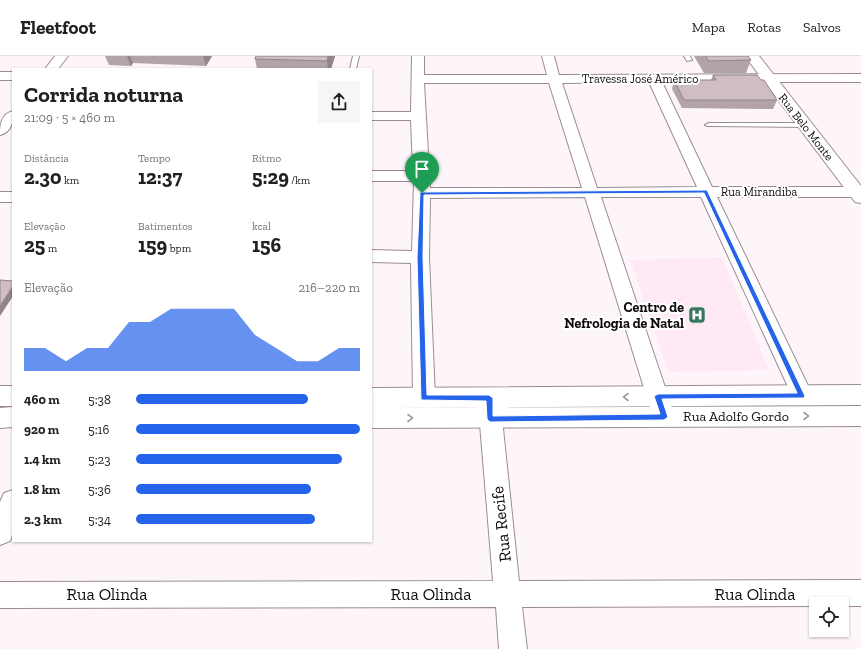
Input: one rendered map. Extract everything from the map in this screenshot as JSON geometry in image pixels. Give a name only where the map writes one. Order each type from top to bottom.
[{"type":"main road","name":"Rua Belo Monte","points":[[752,56],[859,195]]},
{"type":"main road","name":"Rua Adolfo Gordo","points":[[661,407],[802,396],[861,395]]},
{"type":"main road","points":[[0,396],[12,396]]},
{"type":"main road","name":"Rua Adolfo Gordo","points":[[372,398],[424,398],[490,408]]},
{"type":"main road","name":"Rua Adolfo Gordo","points":[[372,418],[490,408],[661,407],[861,416]]},
{"type":"main road","points":[[0,418],[12,417]]},
{"type":"main road","points":[[0,532],[12,504]]},
{"type":"street","points":[[52,68],[62,56]]},
{"type":"street","points":[[418,56],[418,116],[422,193],[420,257],[424,398]]},
{"type":"street","points":[[548,56],[554,79],[661,407]]},
{"type":"street","points":[[0,76],[12,76]]},
{"type":"street","name":"Travessa José Américo","points":[[419,79],[861,78]]},
{"type":"street","points":[[654,79],[802,396]]},
{"type":"street","points":[[0,131],[12,116]]},
{"type":"street","points":[[372,116],[418,116]]},
{"type":"street","points":[[372,176],[421,176]]},
{"type":"street","name":"Rua Mirandiba","points":[[422,193],[706,192],[859,195]]},
{"type":"street","points":[[0,197],[12,197]]},
{"type":"street","points":[[372,256],[420,257]]},
{"type":"street","name":"Rua Recife","points":[[490,408],[513,649]]},
{"type":"street","name":"Rua Olinda","points":[[0,595],[861,593]]},
{"type":"lane","points":[[353,68],[356,56]]},
{"type":"lane","points":[[709,125],[805,125]]},
{"type":"shaded area","name":"Centro de Nefrologia de Natal","points":[[722,257],[769,370],[668,372],[630,260]]},
{"type":"building","points":[[256,56],[328,56],[327,61],[255,59]]},
{"type":"building","points":[[706,56],[748,56],[751,60],[708,61]]},
{"type":"building","points":[[713,75],[757,75],[761,80],[764,80],[777,100],[684,100],[674,80],[716,80]]},
{"type":"building","points":[[0,280],[12,281],[12,288],[0,306]]},
{"type":"place","name":"Centro de Nefrologia de Natal","points":[[697,315]]},
{"type":"route","points":[[706,192],[802,396],[658,396],[664,417],[490,419],[489,398],[424,398],[420,257],[422,193],[706,192]]}]
